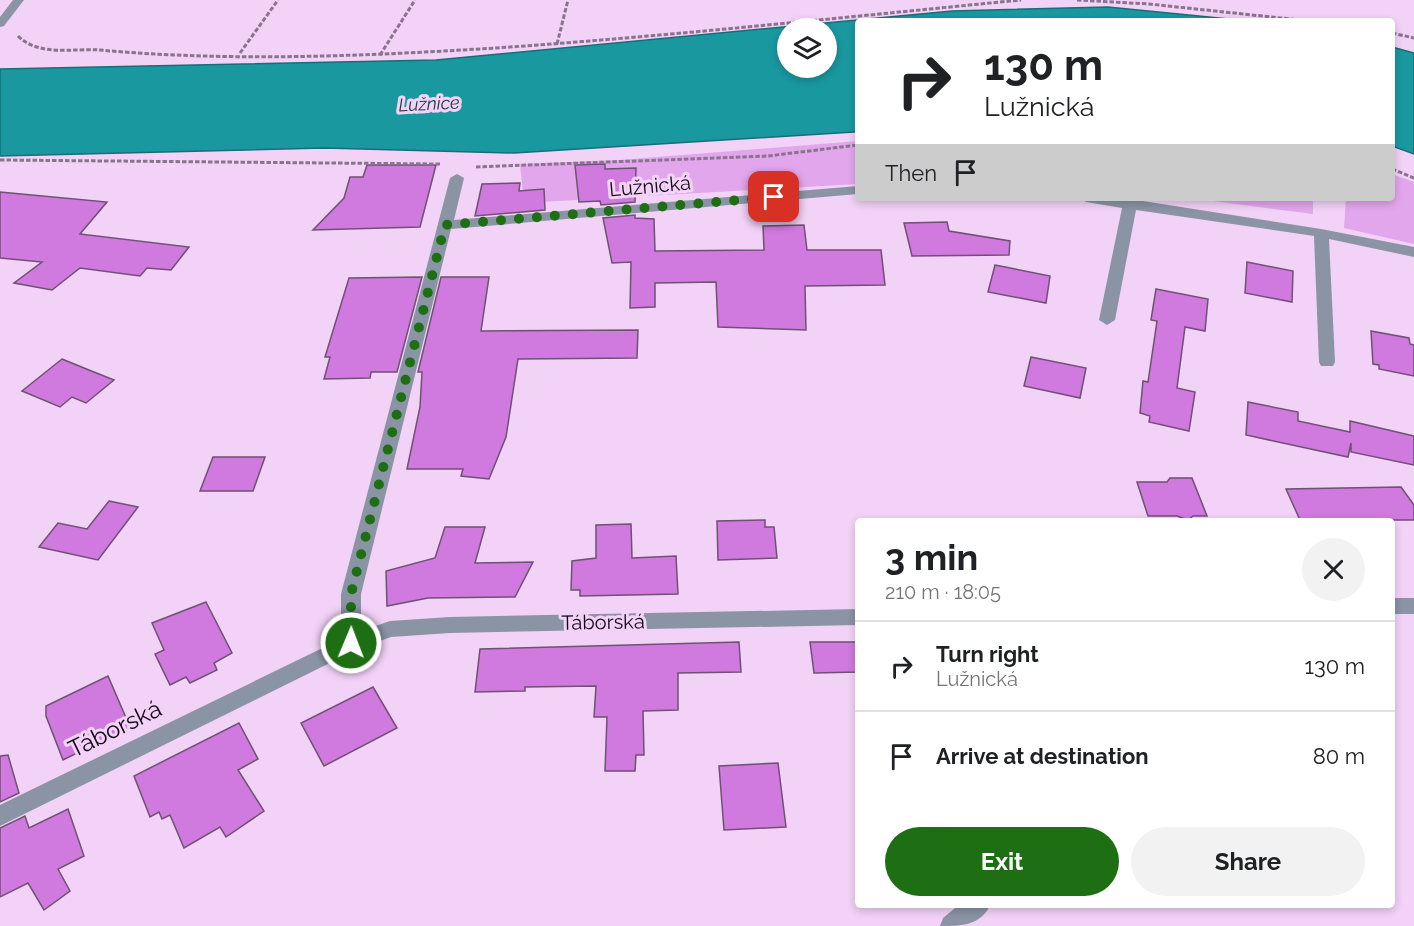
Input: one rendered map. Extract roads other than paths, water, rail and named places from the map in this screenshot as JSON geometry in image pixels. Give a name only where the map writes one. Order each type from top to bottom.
[{"type":"street","points":[[351,643],[351,594],[445,225],[453,173]]},
{"type":"street","name":"Lužnická","points":[[445,225],[855,190]]},
{"type":"street","points":[[1112,201],[1321,233],[1414,252]]},
{"type":"street","points":[[1107,320],[1130,203]]},
{"type":"street","points":[[1321,233],[1327,362]]},
{"type":"street","points":[[1395,606],[1414,606]]},
{"type":"street","name":"Táborská","points":[[0,816],[351,643],[373,634],[407,626],[855,617]]},
{"type":"street","points":[[952,926],[974,908]]},
{"type":"lane","points":[[1,22],[19,0]]},
{"type":"water","points":[[1108,7],[1219,18],[878,18],[952,11]]},
{"type":"water","name":"Lužnice","points":[[855,20],[855,132],[514,153],[324,148],[0,156],[0,69],[436,60],[777,28],[777,78],[837,78],[837,22]]},
{"type":"water","points":[[1395,48],[1414,53],[1414,154],[1395,147]]}]
